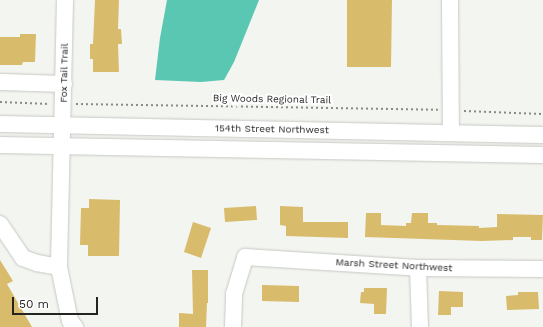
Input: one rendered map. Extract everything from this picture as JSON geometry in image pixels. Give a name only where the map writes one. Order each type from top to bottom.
[{"type":"street","name":"Fox Tail Trail","points":[[65,0],[59,267],[70,321],[76,327]]},
{"type":"street","points":[[450,0],[451,132]]},
{"type":"street","points":[[0,82],[64,84]]},
{"type":"street","name":"154th Street Northwest","points":[[0,124],[543,135]]},
{"type":"street","name":"154th Street Northwest","points":[[0,145],[543,155]]},
{"type":"street","points":[[0,224],[23,258],[37,263],[59,267]]},
{"type":"street","name":"Marsh Street Northwest","points":[[233,327],[234,294],[245,257],[418,268],[543,269]]},
{"type":"street","points":[[418,268],[420,327]]},
{"type":"path","name":"Big Woods Regional Trail","points":[[0,102],[451,110],[543,114]]},
{"type":"shaded area","points":[[167,0],[259,0],[234,62],[224,80],[201,82],[155,80],[160,38]]},
{"type":"building","points":[[95,0],[119,0],[118,29],[121,29],[122,44],[118,44],[119,72],[93,72],[93,59],[90,59],[90,44],[93,44]]},
{"type":"building","points":[[347,0],[392,0],[391,67],[347,67]]},
{"type":"building","points":[[20,34],[36,34],[35,62],[23,62],[22,65],[0,65],[0,37],[20,37]]},
{"type":"building","points":[[89,199],[120,200],[119,256],[88,256],[88,245],[80,245],[81,208],[89,208]]},
{"type":"building","points":[[256,206],[257,220],[225,222],[224,208]]},
{"type":"building","points":[[280,206],[303,207],[303,222],[348,222],[348,238],[286,236],[286,226],[280,225]]},
{"type":"building","points":[[366,213],[381,213],[381,225],[406,226],[406,223],[411,223],[412,213],[428,213],[428,223],[437,223],[437,225],[479,226],[479,228],[497,227],[497,214],[543,215],[542,240],[531,240],[531,237],[513,237],[513,240],[482,241],[365,237]]},
{"type":"building","points":[[193,222],[211,228],[201,258],[184,252]]},
{"type":"building","points":[[0,260],[13,281],[7,284],[32,327],[0,327]]},
{"type":"building","points":[[192,270],[208,270],[206,327],[179,327],[179,313],[193,314]]},
{"type":"building","points":[[262,285],[299,286],[299,302],[262,301]]},
{"type":"building","points":[[364,288],[387,288],[386,314],[374,314],[374,304],[360,303],[361,292],[364,292]]},
{"type":"building","points":[[439,291],[463,292],[463,307],[451,307],[451,315],[438,315]]},
{"type":"building","points":[[518,292],[538,292],[539,309],[507,310],[506,296],[518,295]]}]
